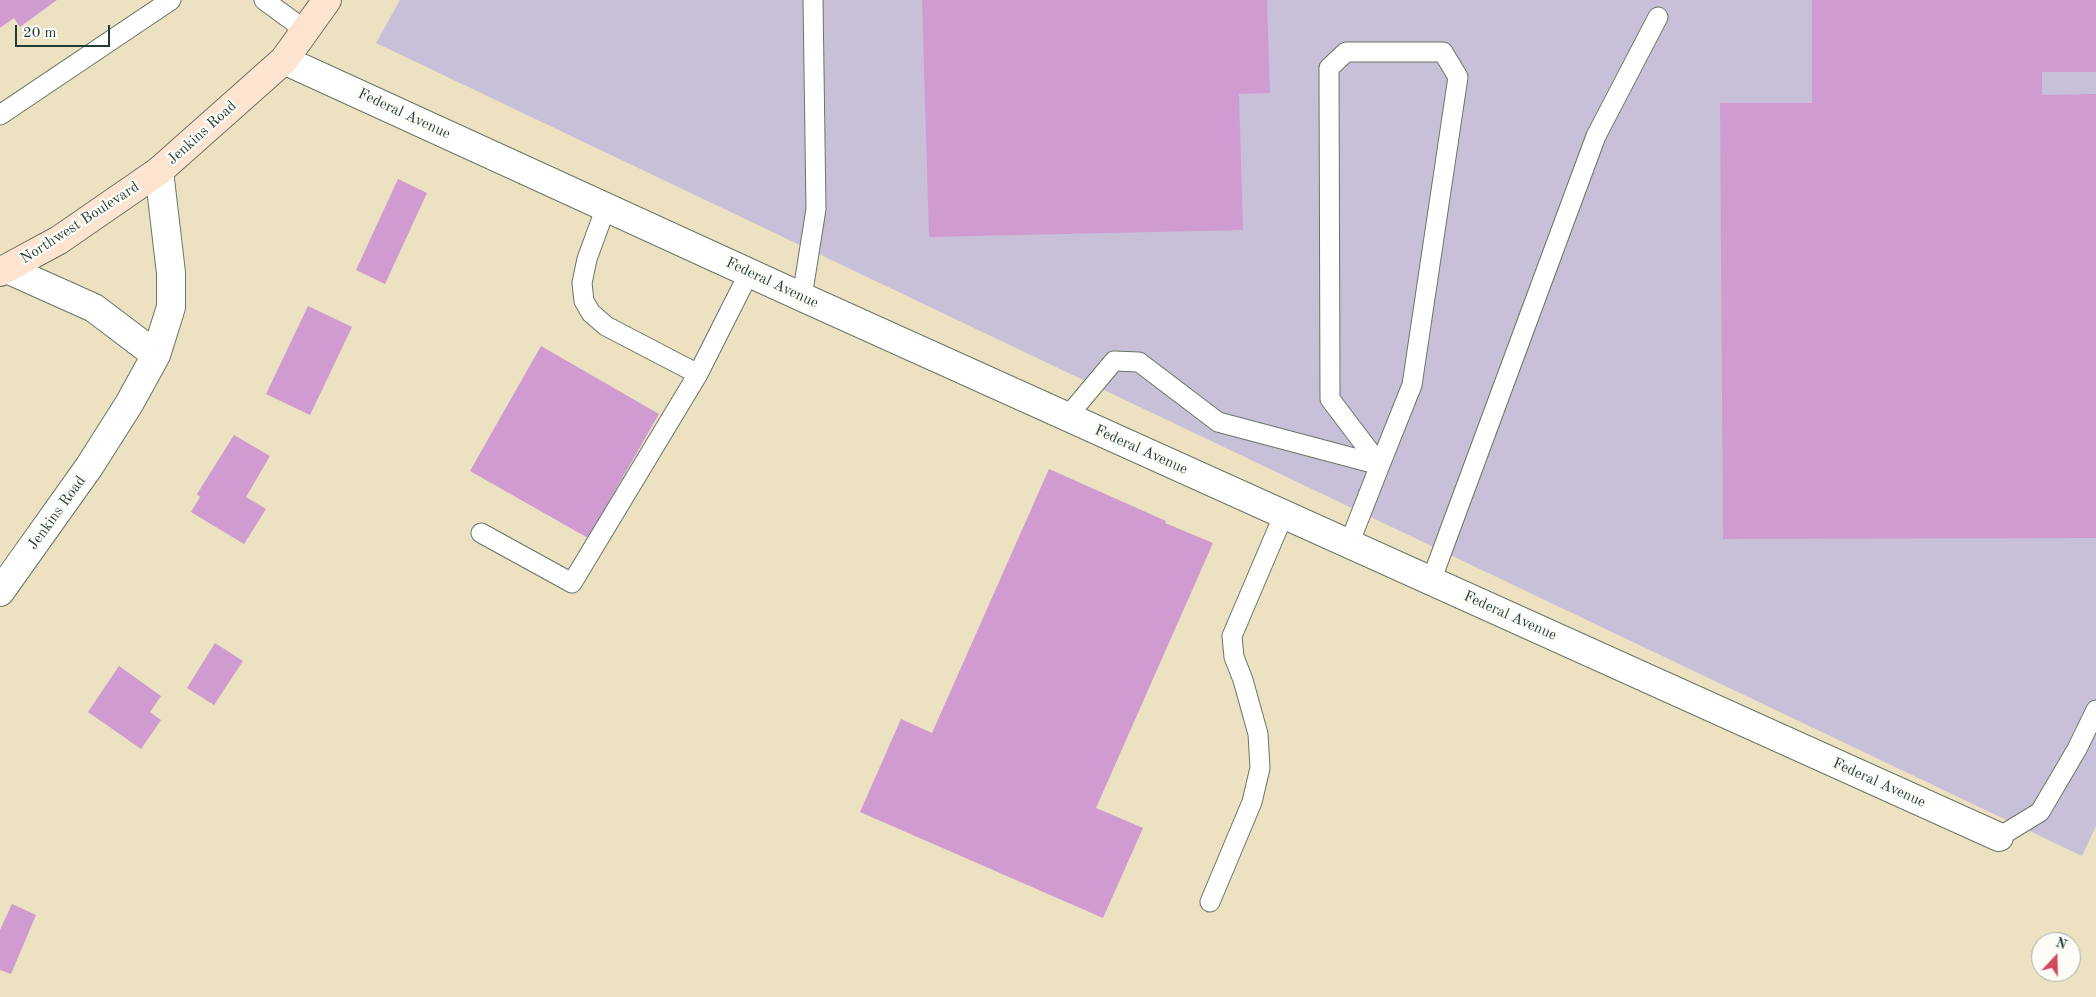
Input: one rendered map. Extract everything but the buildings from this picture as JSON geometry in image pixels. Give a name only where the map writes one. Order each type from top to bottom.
[{"type":"street","name":"Jenkins Road","points":[[0,592],[89,467],[129,404],[156,355],[170,307],[171,273],[160,171],[284,60],[327,0]]},
{"type":"street","name":"Federal Avenue","points":[[284,60],[802,297],[1999,837]]},
{"type":"street","name":"Northwest Boulevard","points":[[4,271],[59,240],[160,171]]},
{"type":"street","points":[[4,271],[94,308],[156,355]]},
{"type":"lane","points":[[0,115],[171,0]]},
{"type":"lane","points":[[264,0],[306,30]]},
{"type":"lane","points":[[802,297],[816,209],[813,0]]},
{"type":"lane","points":[[1431,581],[1596,136],[1658,18]]},
{"type":"lane","points":[[1350,544],[1412,385],[1458,77],[1443,52],[1346,52],[1329,68],[1330,399],[1380,465]]},
{"type":"lane","points":[[606,207],[587,259],[582,283],[584,301],[592,314],[606,326],[698,374]]},
{"type":"lane","points":[[481,533],[572,583],[698,374],[749,272]]},
{"type":"lane","points":[[1067,417],[1114,361],[1139,362],[1218,422],[1380,465]]},
{"type":"lane","points":[[1210,902],[1252,802],[1260,768],[1258,734],[1243,680],[1234,657],[1232,636],[1284,514]]},
{"type":"lane","points":[[1999,837],[2040,812],[2077,749],[2096,710]]},
{"type":"shaded area","points":[[400,0],[2096,0],[2096,826],[2082,856],[376,43]]}]
